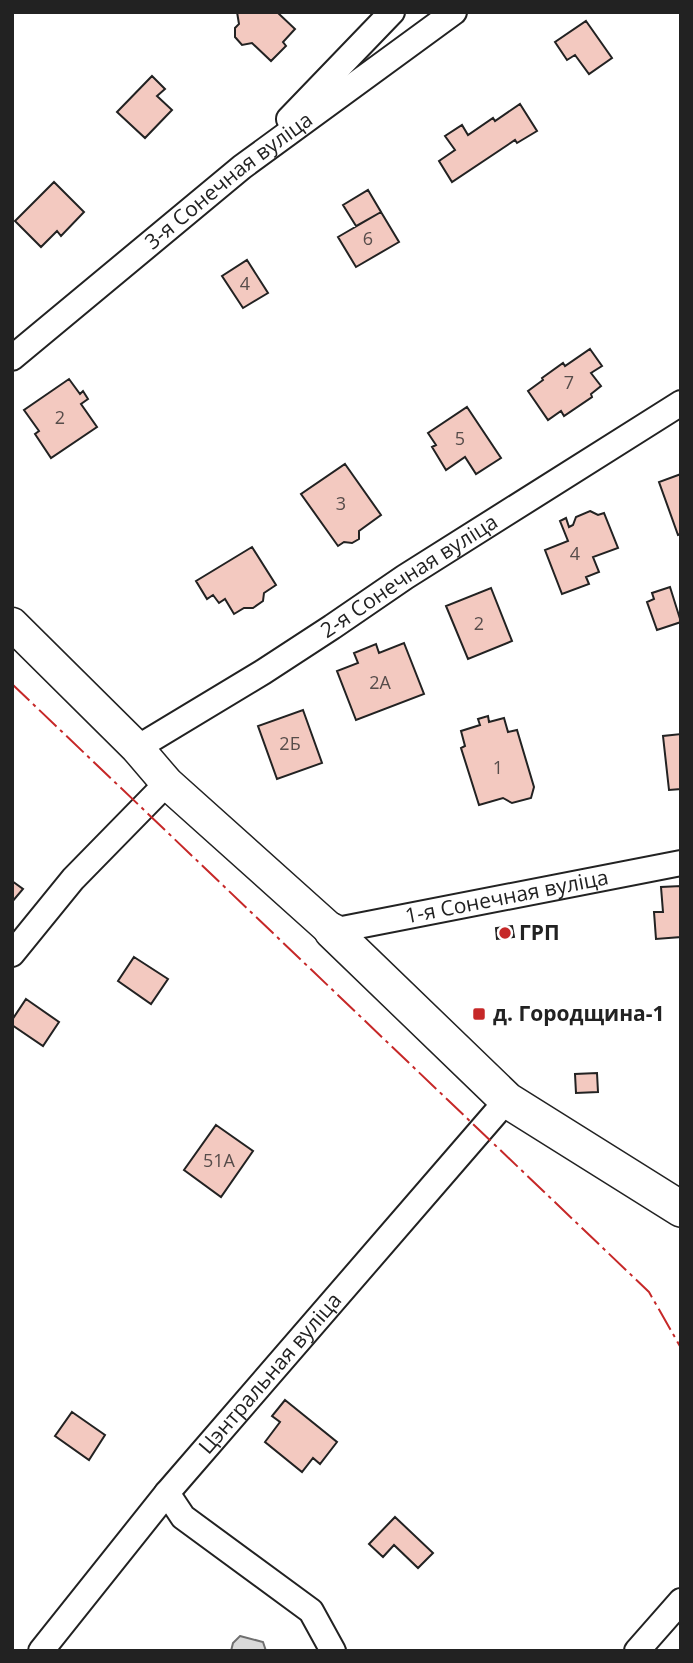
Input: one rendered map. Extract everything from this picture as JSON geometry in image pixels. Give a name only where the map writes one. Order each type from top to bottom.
[{"type":"main road","points":[[332,931],[507,1100],[681,1209]]},
{"type":"street","points":[[243,167],[392,12]]},
{"type":"street","name":"3-я Сонечная вуліца","points":[[12,358],[243,167],[454,12]]},
{"type":"street","name":"2-я Сонечная вуліца","points":[[137,748],[263,672],[405,577],[681,402]]},
{"type":"street","points":[[12,624],[137,748],[167,783],[332,931]]},
{"type":"street","points":[[12,954],[73,879],[167,783]]},
{"type":"street","name":"1-я Сонечная вуліца","points":[[332,931],[681,863]]},
{"type":"street","name":"Цэнтральная вуліца","points":[[41,1651],[167,1493],[507,1100]]},
{"type":"street","points":[[167,1493],[183,1517],[311,1611],[333,1651]]},
{"type":"street","points":[[637,1651],[681,1601]]},
{"type":"shaded area","points":[[240,1636],[263,1642],[266,1651],[231,1651],[233,1643]]},
{"type":"building","points":[[237,12],[277,12],[295,29],[283,42],[286,46],[271,61],[252,43],[242,45],[235,37],[235,28],[239,24]]},
{"type":"building","points":[[586,21],[612,58],[589,74],[575,55],[567,60],[555,42]]},
{"type":"building","points":[[152,76],[165,89],[157,96],[172,110],[145,138],[117,112]]},
{"type":"building","points":[[520,104],[537,131],[517,143],[515,140],[452,182],[439,161],[455,150],[445,136],[462,125],[468,135]]},
{"type":"building","points":[[54,182],[84,212],[61,236],[57,231],[41,247],[15,221]]},
{"type":"building","points":[[368,190],[381,212],[356,226],[343,205]]},
{"type":"building","points":[[381,212],[399,242],[356,267],[338,237]]},
{"type":"building","points":[[247,260],[268,293],[243,308],[222,276]]},
{"type":"building","points":[[590,349],[602,366],[591,373],[601,386],[591,394],[592,397],[564,416],[561,411],[548,420],[528,391],[563,363],[565,366]]},
{"type":"building","points":[[69,379],[80,394],[83,391],[88,399],[81,404],[97,427],[51,458],[35,434],[39,431],[24,410]]},
{"type":"building","points":[[467,407],[501,458],[476,474],[465,457],[446,470],[432,447],[436,445],[428,433]]},
{"type":"building","points":[[345,464],[381,515],[359,531],[359,539],[338,546],[301,494]]},
{"type":"building","points":[[681,474],[681,534],[678,535],[659,482]]},
{"type":"building","points":[[590,511],[598,515],[604,513],[618,548],[593,557],[599,572],[586,577],[589,584],[562,594],[545,550],[568,541],[560,521],[566,518],[569,527],[573,525],[576,517]]},
{"type":"building","points":[[252,547],[276,585],[264,593],[263,601],[253,608],[244,608],[234,614],[225,599],[219,603],[213,595],[207,599],[196,581]]},
{"type":"building","points":[[670,587],[681,622],[657,630],[647,602],[654,599],[652,593]]},
{"type":"building","points":[[491,588],[512,641],[468,659],[446,606]]},
{"type":"building","points":[[404,643],[424,694],[356,720],[337,671],[358,663],[354,653],[376,644],[379,653]]},
{"type":"building","points":[[303,710],[322,763],[277,779],[258,726]]},
{"type":"building","points":[[488,716],[489,722],[504,718],[508,732],[517,730],[534,787],[531,798],[512,803],[503,798],[479,805],[461,748],[465,746],[461,731],[480,725],[478,719]]},
{"type":"building","points":[[681,734],[681,789],[669,790],[663,736]]},
{"type":"building","points":[[12,881],[23,889],[12,902]]},
{"type":"building","points":[[681,886],[681,937],[656,939],[654,912],[663,912],[661,887]]},
{"type":"building","name":"ГРП","points":[[512,926],[514,937],[497,939],[496,928]]},
{"type":"building","points":[[134,957],[168,979],[151,1004],[118,981]]},
{"type":"building","points":[[26,999],[59,1022],[43,1046],[12,1025],[12,1020]]},
{"type":"building","points":[[597,1073],[598,1092],[576,1093],[575,1074]]},
{"type":"building","points":[[216,1125],[253,1151],[221,1197],[184,1170]]},
{"type":"building","points":[[285,1400],[337,1442],[320,1464],[313,1458],[302,1472],[265,1442],[280,1422],[272,1416]]},
{"type":"building","points":[[72,1412],[105,1435],[89,1460],[55,1436]]},
{"type":"building","points":[[395,1517],[433,1553],[418,1568],[394,1545],[383,1557],[369,1544]]},
{"type":"power","points":[[12,684],[649,1292],[681,1348]]},
{"type":"place","name":"ГРП","points":[[505,933]]},
{"type":"place","name":"д. Городщина-1","points":[[479,1014]]}]
